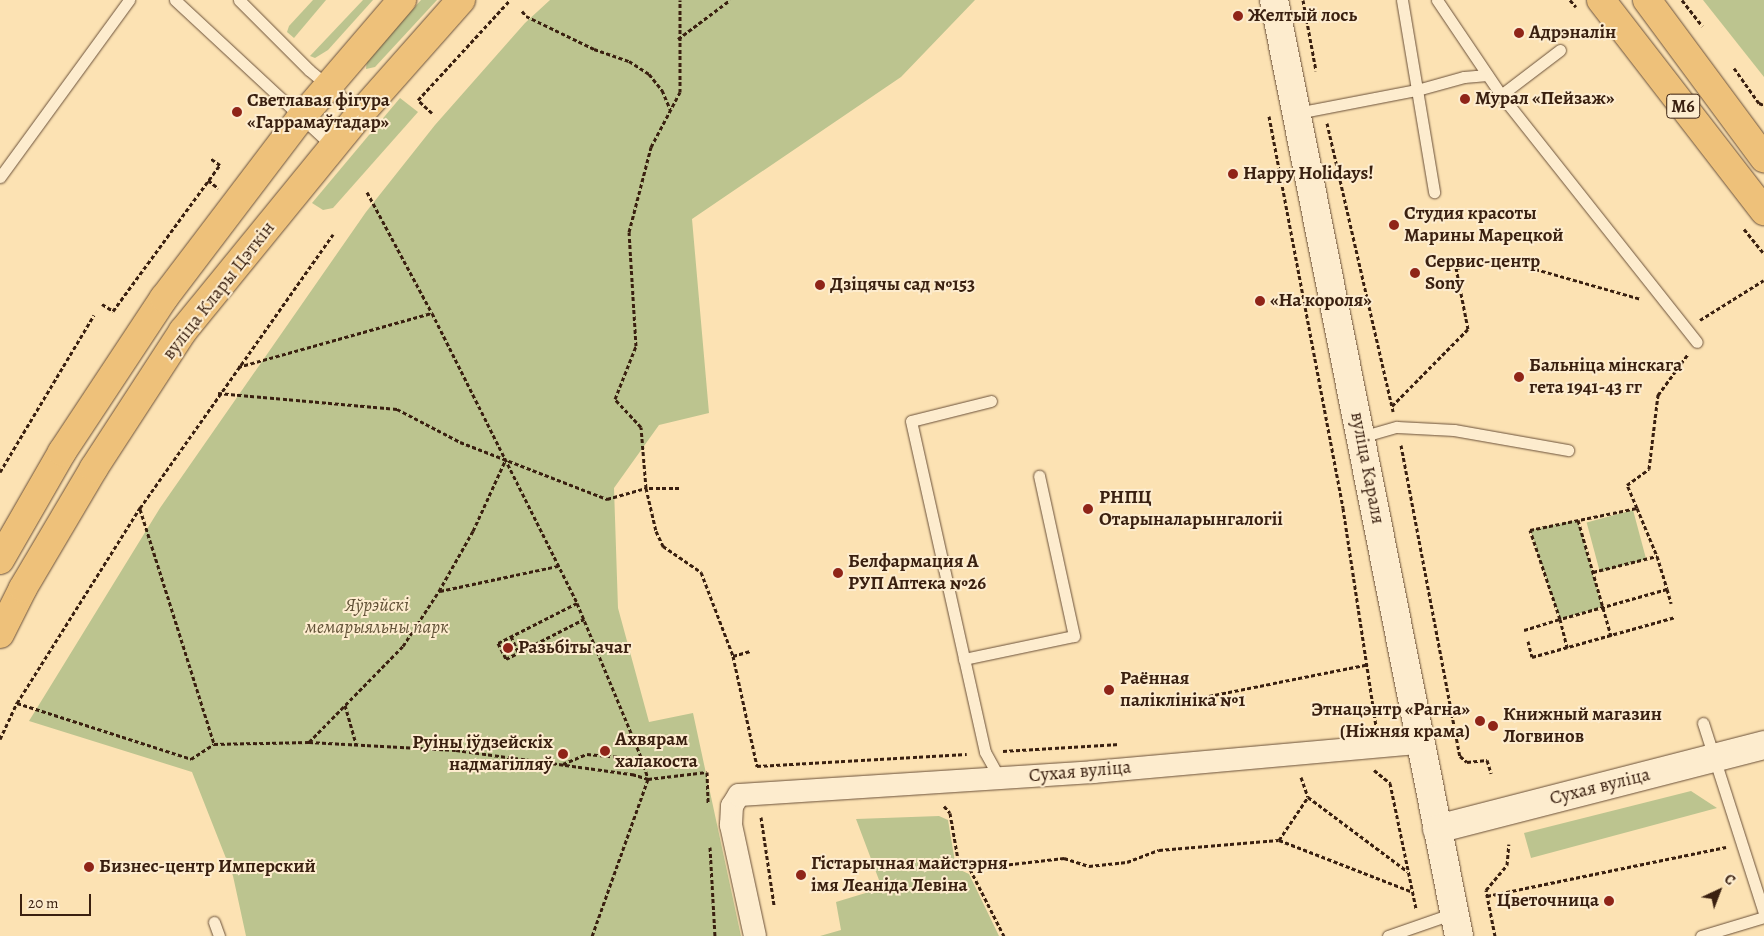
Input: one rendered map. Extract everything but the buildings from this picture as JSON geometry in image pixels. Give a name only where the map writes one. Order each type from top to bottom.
[{"type":"main road","name":"вуліца Клары Цэткін","points":[[0,560],[62,452],[164,298],[300,118],[402,0]]},
{"type":"main road","name":"вуліца Клары Цэткін","points":[[0,634],[23,588],[94,468],[183,331],[360,113],[461,0]]},
{"type":"main road","name":"вуліца Караля","points":[[1274,0],[1283,113],[1361,437],[1456,924]]},
{"type":"main road","name":"М6","points":[[1601,0],[1764,212]]},
{"type":"main road","name":"М6","points":[[1647,0],[1764,158]]},
{"type":"main road","name":"Сухая вуліца","points":[[1437,829],[1764,745]]},
{"type":"street","name":"Сухая вуліца","points":[[755,936],[731,826],[732,806],[739,795],[1000,779],[1420,743]]},
{"type":"lane","points":[[0,177],[129,0]]},
{"type":"lane","points":[[176,0],[333,147]]},
{"type":"lane","points":[[239,0],[360,113]]},
{"type":"lane","points":[[1402,0],[1434,192]]},
{"type":"lane","points":[[1437,0],[1501,95],[1697,342]]},
{"type":"lane","points":[[1501,95],[1560,50]]},
{"type":"lane","points":[[1283,113],[1324,109],[1417,90],[1464,77],[1487,75]]},
{"type":"lane","points":[[991,401],[911,421],[985,752],[1000,779]]},
{"type":"lane","points":[[1361,437],[1397,427],[1454,430],[1568,450]]},
{"type":"lane","points":[[964,659],[1074,636],[1039,476]]},
{"type":"lane","points":[[1703,723],[1764,913]]},
{"type":"lane","points":[[1701,936],[1764,917]]},
{"type":"lane","points":[[214,922],[219,936]]},
{"type":"lane","points":[[1388,936],[1456,924]]},
{"type":"path","points":[[432,112],[418,100],[510,0]]},
{"type":"path","points":[[680,0],[677,39],[680,92],[651,147],[629,232],[636,346],[615,399],[641,427],[646,488],[656,531],[663,546],[701,572],[733,656],[757,766],[1127,744]]},
{"type":"path","points":[[677,39],[730,0]]},
{"type":"path","points":[[1303,0],[1324,109],[1397,427],[1460,756],[1467,762],[1487,760],[1491,773]]},
{"type":"path","points":[[1682,0],[1702,26]]},
{"type":"path","points":[[522,11],[526,16],[594,49],[629,61],[649,74],[662,90],[670,109]]},
{"type":"path","points":[[1734,68],[1759,104],[1764,104]]},
{"type":"path","points":[[1283,113],[1268,121],[1343,508],[1377,728],[1367,729]]},
{"type":"path","points":[[1328,127],[1337,125]]},
{"type":"path","points":[[102,304],[113,311],[220,165],[210,158]]},
{"type":"path","points":[[367,192],[432,313],[577,603],[642,759],[648,779],[592,936]]},
{"type":"path","points":[[0,739],[17,704],[140,508],[218,393],[333,234]]},
{"type":"path","points":[[1392,406],[1468,330],[1456,268],[1504,260],[1670,308],[1698,321]]},
{"type":"path","points":[[1698,321],[1764,280]]},
{"type":"path","points":[[237,367],[432,313]]},
{"type":"path","points":[[0,472],[94,315]]},
{"type":"path","points":[[1671,603],[1657,556],[1627,485],[1649,469],[1658,395],[1697,342],[1698,321]]},
{"type":"path","points":[[218,393],[397,409],[460,442],[607,499],[646,488],[679,488]]},
{"type":"path","points":[[309,742],[403,646],[439,592],[473,531],[505,460]]},
{"type":"path","points":[[140,508],[214,744]]},
{"type":"path","points":[[1567,648],[1560,619],[1530,530],[1637,508]]},
{"type":"path","points":[[1578,520],[1611,636]]},
{"type":"path","points":[[1593,572],[1657,556]]},
{"type":"path","points":[[439,592],[558,566]]},
{"type":"path","points":[[1524,630],[1667,589]]},
{"type":"path","points":[[577,603],[498,643],[506,658],[584,619]]},
{"type":"path","points":[[1528,641],[1532,657],[1674,617]]},
{"type":"path","points":[[511,636],[518,652]]},
{"type":"path","points":[[733,656],[750,651]]},
{"type":"path","points":[[1158,706],[1366,665]]},
{"type":"path","points":[[17,704],[191,759],[214,744],[309,742],[456,750],[632,774],[648,779],[706,772],[708,810]]},
{"type":"path","points":[[345,705],[356,744]]},
{"type":"path","points":[[562,764],[587,754],[642,759]]},
{"type":"path","points":[[1364,769],[1373,769],[1390,783],[1415,903]]},
{"type":"path","points":[[1299,772],[1308,797],[1408,871]]},
{"type":"path","points":[[1279,840],[1308,797]]},
{"type":"path","points":[[935,806],[944,806],[951,802]]},
{"type":"path","points":[[944,806],[950,813],[959,865],[970,869],[1064,858],[1089,866],[1126,862],[1159,850],[1279,840],[1413,892]]},
{"type":"path","points":[[770,813],[760,814],[774,908]]},
{"type":"path","points":[[710,839],[715,936]]},
{"type":"path","points":[[1495,936],[1486,890],[1506,865],[1509,844]]},
{"type":"path","points":[[1487,896],[1742,844]]},
{"type":"path","points":[[970,869],[1004,936]]},
{"type":"green space","points":[[313,0],[326,0],[294,38],[287,32],[289,26]]},
{"type":"green space","points":[[363,0],[373,0],[328,50],[315,58],[310,56]]},
{"type":"green space","points":[[421,0],[437,0],[375,67],[366,69],[367,60]]},
{"type":"green space","name":"Яўрэйскі мемарыяльны парк","points":[[550,0],[975,0],[901,77],[692,219],[709,413],[659,425],[614,488],[618,608],[649,722],[693,713],[741,936],[246,936],[233,876],[192,772],[29,721],[160,508],[366,212],[435,125],[525,23]]},
{"type":"green space","points":[[1703,0],[1764,0],[1764,77]]},
{"type":"green space","points":[[400,98],[418,112],[333,208],[323,210],[312,203]]},
{"type":"green space","points":[[1633,510],[1646,559],[1600,572],[1587,522]]},
{"type":"green space","points":[[1578,520],[1602,607],[1560,619],[1530,530]]},
{"type":"green space","points":[[1691,791],[1717,808],[1531,858],[1524,833]]},
{"type":"green space","points":[[939,816],[948,820],[956,868],[969,874],[999,936],[820,936],[841,930],[836,902],[882,888],[856,819]]},
{"type":"place","name":"Желтый лось","points":[[1238,16]]},
{"type":"place","name":"Адрэналін","points":[[1519,33]]},
{"type":"place","name":"Мурал «Пейзаж»","points":[[1465,99]]},
{"type":"place","name":"Светлавая фігура «Гаррамаўтадар»","points":[[237,112]]},
{"type":"place","name":"Happy Holidays!","points":[[1233,174]]},
{"type":"place","name":"Студия красоты Марины Марецкой","points":[[1394,225]]},
{"type":"place","name":"Сервис-центр Sony","points":[[1415,273]]},
{"type":"place","name":"Дзіцячы сад №153","points":[[820,285]]},
{"type":"place","name":"«На короля»","points":[[1260,301]]},
{"type":"place","name":"Бальніца мінскага гета 1941-43 гг","points":[[1519,377]]},
{"type":"place","name":"РНПЦ Отарыналарынгалогіі","points":[[1088,509]]},
{"type":"place","name":"Белфармация А РУП Аптека №26","points":[[838,573]]},
{"type":"place","name":"Разьбіты ачаг","points":[[508,648]]},
{"type":"place","name":"Раённая паліклініка №1","points":[[1109,690]]},
{"type":"place","name":"Этнацэнтр «Рагна» (Ніжняя крама)","points":[[1480,721]]},
{"type":"place","name":"Книжный магазин Логвинов","points":[[1493,726]]},
{"type":"place","name":"Ахвярам халакоста","points":[[605,751]]},
{"type":"place","name":"Руіны іўдзейскіх надмагілляў","points":[[563,754]]},
{"type":"place","name":"Бизнес-центр Имперский","points":[[89,867]]},
{"type":"place","name":"Гістарычная майстэрня імя Леаніда Левіна","points":[[801,875]]},
{"type":"place","name":"Цветочница","points":[[1609,901]]}]
